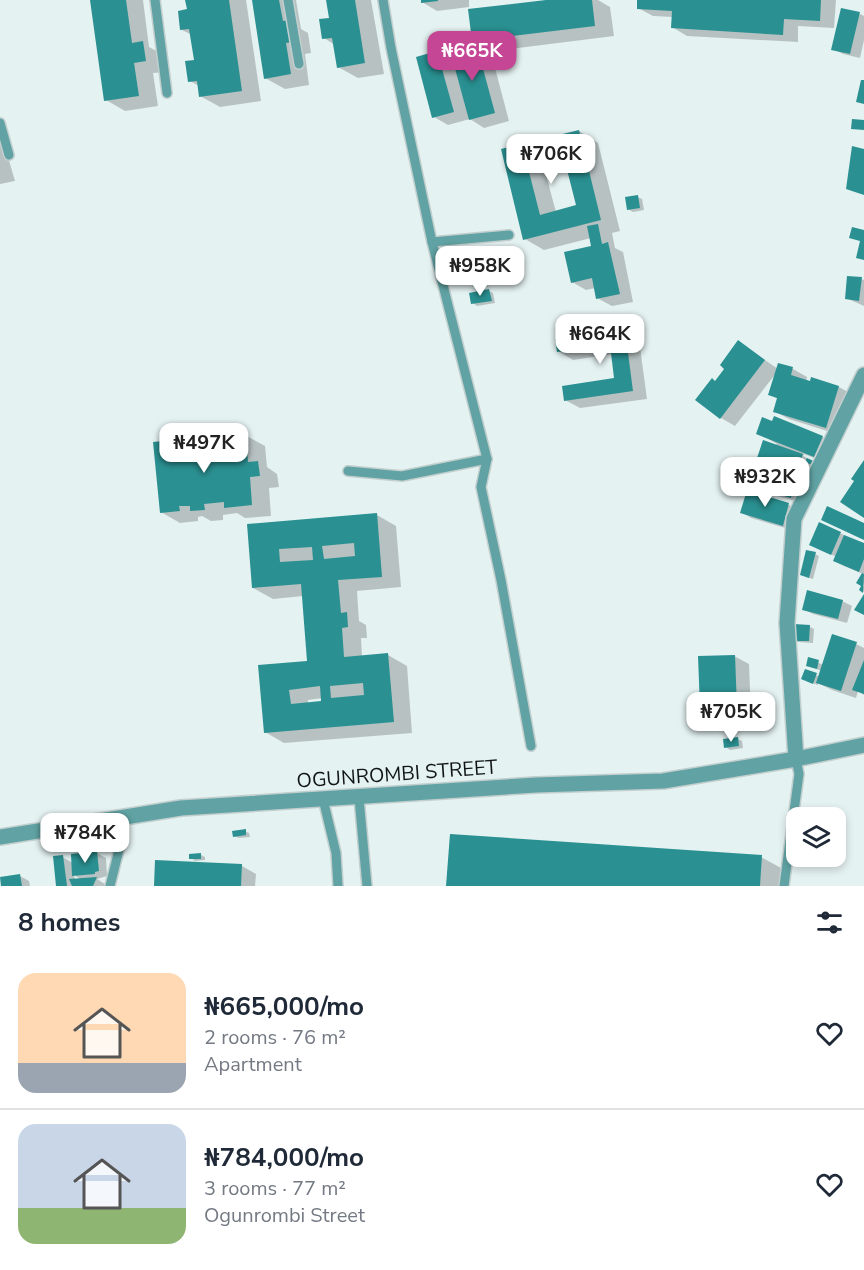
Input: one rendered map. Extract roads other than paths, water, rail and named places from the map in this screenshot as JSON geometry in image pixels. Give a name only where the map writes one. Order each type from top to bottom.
[{"type":"street","points":[[796,759],[787,623],[794,519],[864,375]]},
{"type":"street","name":"OGUNROMBI STREET","points":[[0,837],[180,808],[536,786],[663,781],[864,745]]},
{"type":"lane","points":[[155,0],[167,93]]},
{"type":"lane","points":[[288,0],[299,64]]},
{"type":"lane","points":[[383,0],[432,242],[487,459],[481,487],[501,580],[531,746]]},
{"type":"lane","points":[[0,123],[9,155]]},
{"type":"lane","points":[[432,242],[509,235]]},
{"type":"lane","points":[[348,471],[402,476],[487,459]]},
{"type":"lane","points":[[784,886],[798,774],[796,759]]},
{"type":"lane","points":[[359,798],[367,886]]},
{"type":"lane","points":[[322,799],[336,853],[338,886]]},
{"type":"lane","points":[[110,886],[123,834],[117,819]]}]
